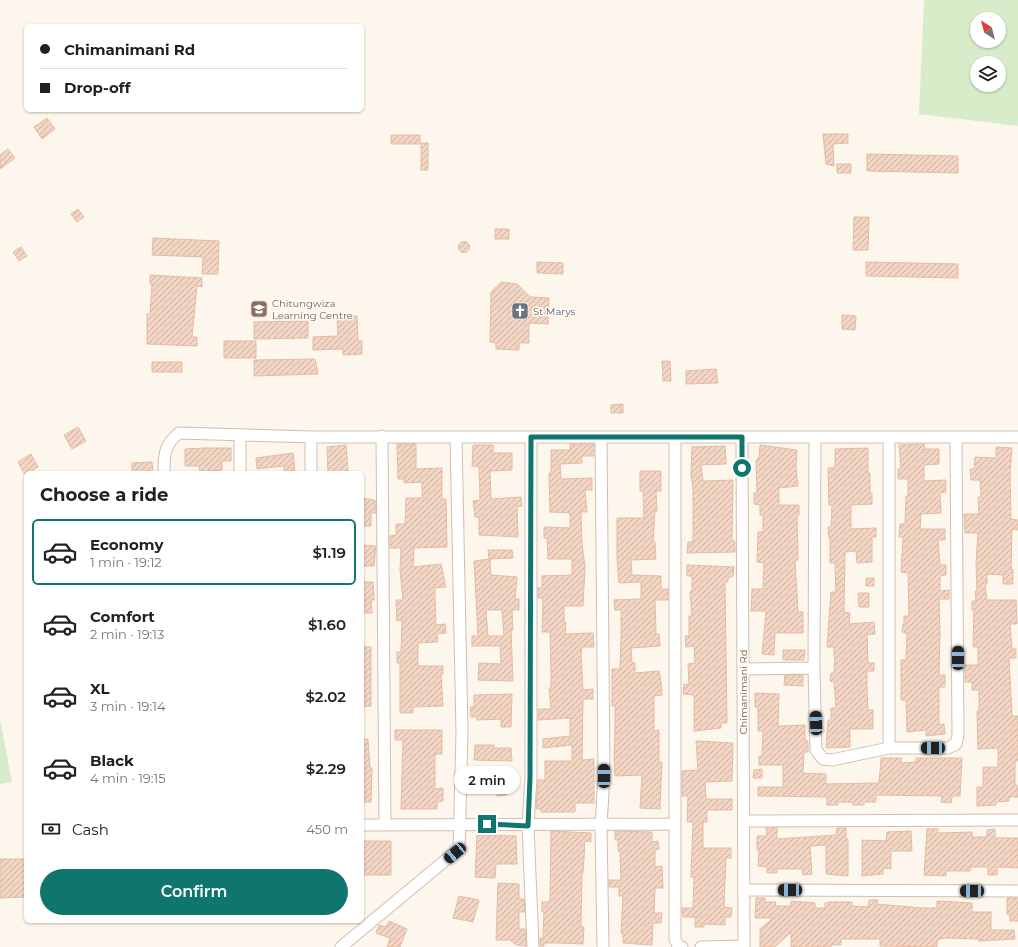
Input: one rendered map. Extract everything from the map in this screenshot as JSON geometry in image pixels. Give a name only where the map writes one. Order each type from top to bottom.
[{"type":"street","points":[[164,471],[164,455],[169,441],[178,433],[311,437],[1018,438]]},
{"type":"street","points":[[240,436],[240,471]]},
{"type":"street","points":[[382,436],[385,825]]},
{"type":"street","points":[[311,437],[311,471]]},
{"type":"street","points":[[341,947],[455,853],[460,843],[462,732],[456,437]]},
{"type":"street","points":[[531,437],[530,778],[528,826],[533,947]]},
{"type":"street","points":[[601,437],[604,776],[601,825],[603,947]]},
{"type":"street","name":"Chimanimani Rd","points":[[742,437],[744,946]]},
{"type":"street","points":[[675,438],[675,939],[678,946],[682,947]]},
{"type":"street","points":[[815,438],[814,668],[816,750],[823,758],[832,760],[889,748],[948,748],[956,744],[958,736],[956,439]]},
{"type":"street","points":[[889,438],[889,748]]},
{"type":"street","points":[[743,669],[814,668]]},
{"type":"street","points":[[744,821],[1018,820]]},
{"type":"street","points":[[364,825],[460,824],[528,826],[675,824]]},
{"type":"street","points":[[744,890],[1018,891]]},
{"type":"street","points":[[701,947],[744,946]]},
{"type":"green space","points":[[924,0],[1018,0],[1018,126],[919,114]]},
{"type":"green space","points":[[0,719],[12,782],[0,784]]},
{"type":"building","points":[[47,118],[55,129],[42,139],[34,127]]},
{"type":"building","points":[[823,134],[848,134],[848,143],[833,144],[834,166],[826,164]]},
{"type":"building","points":[[391,135],[420,135],[420,144],[391,144]]},
{"type":"building","points":[[421,143],[428,143],[428,170],[421,170]]},
{"type":"building","points":[[8,149],[15,158],[0,169],[0,155]]},
{"type":"building","points":[[867,154],[958,156],[958,173],[867,171]]},
{"type":"building","points":[[837,164],[851,164],[851,173],[837,173]]},
{"type":"building","points":[[78,209],[84,217],[77,222],[71,214]]},
{"type":"building","points":[[854,217],[869,217],[868,250],[853,250]]},
{"type":"building","points":[[495,229],[509,229],[509,239],[495,239]]},
{"type":"building","points":[[153,238],[219,241],[218,274],[202,274],[203,257],[152,255]]},
{"type":"building","points":[[464,241],[468,243],[470,247],[468,251],[464,253],[460,251],[458,247],[460,243]]},
{"type":"building","points":[[21,247],[27,256],[19,261],[13,252]]},
{"type":"building","points":[[537,262],[563,263],[563,274],[537,273]]},
{"type":"building","points":[[866,262],[958,264],[958,278],[866,276]]},
{"type":"building","points":[[150,275],[202,278],[202,287],[197,286],[192,337],[197,337],[197,346],[147,344],[147,314],[150,314],[152,284],[150,284]]},
{"type":"building","name":"St Marys","points":[[501,282],[517,284],[530,297],[549,298],[548,324],[529,323],[529,343],[519,343],[519,350],[496,349],[496,343],[490,342],[491,292]]},
{"type":"building","points":[[842,315],[856,316],[855,330],[842,329]]},
{"type":"building","points":[[337,316],[357,316],[358,341],[362,341],[362,354],[343,355],[343,349],[313,350],[313,337],[338,336]]},
{"type":"building","points":[[308,321],[308,338],[254,339],[254,322]]},
{"type":"building","points":[[224,341],[256,341],[256,358],[224,358]]},
{"type":"building","points":[[315,359],[318,374],[254,376],[254,360]]},
{"type":"building","points":[[662,361],[670,361],[671,381],[663,381]]},
{"type":"building","points":[[152,362],[182,362],[182,372],[152,372]]},
{"type":"building","points":[[716,369],[718,383],[686,384],[686,371]]},
{"type":"building","points":[[623,404],[623,413],[611,413],[611,405]]},
{"type":"building","points":[[78,427],[86,441],[72,449],[64,435]]},
{"type":"building","points":[[397,444],[416,444],[416,469],[442,468],[442,499],[446,499],[447,547],[414,548],[413,567],[441,564],[446,587],[435,588],[435,595],[436,625],[445,624],[446,633],[437,634],[438,642],[418,643],[418,666],[443,666],[443,674],[441,674],[443,706],[413,707],[413,713],[400,713],[400,663],[397,663],[397,652],[401,652],[402,620],[397,621],[396,600],[403,600],[400,570],[401,548],[390,548],[390,536],[396,535],[396,524],[405,524],[406,498],[422,498],[422,482],[404,483],[404,479],[398,479]]},
{"type":"building","points":[[570,444],[594,444],[594,456],[582,456],[582,463],[560,464],[561,479],[592,478],[592,490],[585,490],[587,512],[581,512],[582,543],[585,567],[583,606],[564,606],[564,622],[566,622],[565,634],[593,633],[594,647],[582,647],[581,655],[583,690],[593,689],[593,699],[583,699],[582,760],[594,759],[594,803],[575,803],[575,812],[541,812],[541,809],[536,809],[538,780],[545,780],[545,761],[572,761],[572,745],[543,748],[543,739],[570,736],[570,718],[538,720],[538,709],[551,709],[549,688],[551,688],[551,672],[550,632],[542,632],[543,598],[538,598],[538,588],[542,588],[542,576],[572,575],[572,559],[548,559],[547,538],[544,538],[544,527],[570,528],[570,513],[550,512],[549,473],[551,473],[551,450],[570,450]]},
{"type":"building","points":[[924,444],[925,449],[939,449],[939,464],[924,465],[924,481],[946,480],[946,492],[940,493],[941,513],[921,514],[920,529],[945,529],[945,540],[938,540],[940,565],[946,565],[946,575],[940,576],[940,591],[949,590],[949,599],[939,599],[939,675],[945,675],[945,687],[939,687],[939,725],[944,724],[945,734],[926,736],[926,730],[907,732],[906,700],[901,700],[901,660],[906,660],[907,633],[902,632],[904,616],[909,616],[908,573],[901,572],[903,537],[899,537],[900,524],[905,524],[908,479],[898,479],[898,469],[901,469],[899,445]]},
{"type":"building","points":[[346,445],[348,471],[328,471],[327,447]]},
{"type":"building","points":[[473,445],[493,445],[493,453],[512,453],[512,470],[490,471],[491,499],[521,497],[522,506],[517,507],[518,537],[479,535],[479,518],[475,517],[473,501],[480,500],[479,467],[472,466]]},
{"type":"building","points":[[760,445],[797,450],[796,467],[798,486],[779,488],[779,505],[799,505],[799,515],[797,515],[798,560],[795,560],[798,612],[803,612],[803,633],[775,633],[774,655],[762,654],[766,611],[751,611],[752,589],[763,589],[764,563],[757,562],[758,532],[763,532],[763,515],[760,515],[760,505],[754,504],[754,493],[757,493],[756,461],[759,457]]},
{"type":"building","points":[[725,446],[726,464],[701,465],[703,481],[733,480],[732,541],[735,541],[735,552],[687,553],[688,542],[693,542],[693,489],[691,474],[692,447]]},
{"type":"building","points":[[996,447],[1012,448],[1010,472],[1011,519],[1018,520],[1018,530],[1012,529],[1011,570],[1013,569],[1013,584],[1003,584],[1003,575],[987,574],[987,584],[985,584],[987,600],[1016,600],[1017,624],[1010,624],[1012,649],[1016,649],[1016,658],[1009,658],[1012,716],[1018,716],[1018,761],[1015,761],[1015,785],[1017,785],[1018,797],[1009,797],[1009,801],[996,802],[996,805],[977,806],[977,787],[983,787],[983,767],[998,767],[998,748],[978,749],[977,711],[979,711],[979,690],[972,690],[972,682],[965,682],[965,665],[978,665],[978,647],[973,647],[974,610],[972,610],[972,601],[976,601],[975,591],[977,591],[976,563],[978,533],[965,533],[964,514],[979,514],[978,497],[981,497],[980,480],[971,480],[970,469],[974,469],[975,457],[996,458]]},
{"type":"building","points":[[231,448],[231,461],[222,461],[222,470],[200,471],[199,466],[185,466],[185,449]]},
{"type":"building","points":[[868,448],[868,473],[870,473],[870,493],[872,493],[872,504],[851,505],[851,529],[876,528],[876,537],[872,537],[872,562],[857,563],[856,551],[845,552],[844,612],[850,613],[849,624],[874,622],[875,634],[867,635],[868,663],[874,663],[874,671],[867,671],[868,710],[873,710],[873,729],[850,729],[850,747],[826,748],[828,720],[831,720],[831,708],[836,708],[834,682],[830,681],[831,673],[834,673],[834,647],[827,647],[831,592],[836,592],[835,563],[830,563],[830,538],[828,527],[831,527],[832,505],[829,505],[828,468],[835,468],[835,449]]},
{"type":"building","points":[[293,453],[295,471],[284,471],[284,466],[257,469],[256,458]]},
{"type":"building","points":[[31,454],[38,467],[32,471],[24,471],[24,473],[18,462]]},
{"type":"building","points":[[152,462],[153,471],[132,471],[132,463]]},
{"type":"building","points":[[640,471],[661,471],[661,491],[656,491],[657,511],[655,511],[653,542],[655,542],[656,559],[631,560],[632,575],[661,576],[661,589],[668,589],[668,600],[655,600],[656,634],[659,634],[660,646],[631,648],[632,663],[635,663],[635,673],[659,671],[661,682],[662,695],[654,696],[654,731],[659,730],[659,762],[662,762],[660,809],[640,808],[642,775],[615,776],[615,706],[612,706],[612,669],[620,669],[621,610],[615,610],[614,600],[641,599],[641,582],[619,583],[617,559],[617,518],[644,518],[643,491],[640,491]]},
{"type":"building","points":[[364,498],[375,500],[376,513],[371,513],[371,526],[364,526]]},
{"type":"building","points":[[364,545],[376,546],[374,566],[364,566]]},
{"type":"building","points":[[488,550],[512,550],[513,558],[489,559]]},
{"type":"building","points":[[490,559],[491,575],[517,577],[515,599],[519,599],[519,610],[512,610],[513,630],[511,630],[513,681],[478,680],[479,663],[501,664],[500,646],[472,646],[472,636],[478,636],[474,561]],"holes":[[[486,610],[502,610],[504,636],[488,636]]]},
{"type":"building","points":[[687,565],[734,567],[733,576],[728,578],[728,582],[725,582],[727,723],[721,723],[721,728],[694,731],[694,695],[683,694],[684,684],[689,685],[688,664],[695,663],[694,646],[686,647],[685,636],[689,636],[689,616],[692,616],[690,592],[692,591],[692,576],[687,576]]},
{"type":"building","points":[[866,578],[874,578],[874,586],[866,586]]},
{"type":"building","points":[[364,582],[373,582],[374,600],[371,600],[372,613],[364,613]]},
{"type":"building","points":[[858,593],[869,593],[869,607],[859,607]]},
{"type":"building","points":[[364,647],[371,647],[371,706],[364,707]]},
{"type":"building","points":[[783,650],[805,650],[804,660],[783,660]]},
{"type":"building","points":[[785,675],[803,675],[803,686],[784,685]]},
{"type":"building","points":[[755,693],[779,694],[778,726],[805,725],[805,741],[808,741],[808,752],[804,752],[803,773],[826,774],[826,784],[879,783],[881,758],[901,758],[901,763],[916,762],[916,758],[962,758],[960,796],[952,796],[951,803],[941,802],[942,796],[876,795],[876,802],[864,802],[864,805],[853,805],[853,802],[838,802],[838,805],[827,805],[827,797],[758,796],[758,787],[783,787],[783,765],[759,765],[759,756],[762,756],[763,731],[758,731],[758,707],[755,707]]},
{"type":"building","points":[[512,694],[511,727],[501,727],[501,719],[477,720],[477,717],[471,717],[470,707],[474,707],[474,695]]},
{"type":"building","points":[[395,730],[442,730],[442,754],[435,754],[435,789],[443,788],[443,801],[437,802],[437,809],[401,809],[403,740],[395,740]]},
{"type":"building","points":[[368,739],[370,768],[372,768],[371,802],[364,802],[364,740]]},
{"type":"building","points":[[696,741],[733,743],[732,781],[705,782],[706,799],[732,799],[732,810],[707,810],[707,822],[703,822],[703,848],[731,848],[731,858],[726,858],[724,907],[732,908],[731,917],[725,917],[725,925],[704,924],[704,927],[695,927],[695,917],[683,917],[682,908],[693,908],[694,877],[691,877],[693,822],[687,822],[688,796],[682,796],[682,771],[698,770]]},
{"type":"building","points":[[475,745],[494,745],[494,748],[511,748],[512,761],[474,760]]},
{"type":"building","points":[[762,769],[762,778],[753,778],[754,770]]},
{"type":"building","points":[[515,774],[516,784],[506,784],[506,795],[497,796],[497,786],[474,787],[473,775]]},
{"type":"building","points":[[766,828],[777,828],[777,839],[836,835],[837,828],[846,828],[846,839],[848,839],[848,876],[826,874],[826,845],[810,846],[812,874],[803,875],[802,869],[777,869],[777,873],[767,873],[767,867],[758,866],[759,850],[757,850],[757,836],[767,836]]},
{"type":"building","points":[[927,829],[938,829],[938,833],[972,832],[972,837],[987,837],[987,830],[995,829],[995,838],[1018,838],[1018,868],[997,867],[997,875],[988,875],[988,867],[971,867],[970,871],[946,871],[946,876],[924,875]]},
{"type":"building","points":[[551,831],[591,833],[591,842],[585,841],[582,873],[581,927],[584,927],[583,944],[544,943],[544,946],[540,946],[540,938],[543,938],[544,912],[542,912],[542,902],[550,902]]},
{"type":"building","points":[[615,831],[652,832],[652,842],[658,841],[659,849],[655,850],[655,867],[662,866],[663,888],[655,888],[654,913],[662,913],[661,923],[653,923],[652,945],[623,943],[623,933],[621,933],[623,896],[619,896],[619,887],[609,887],[609,880],[621,880],[620,851],[618,851],[618,840],[615,840]]},
{"type":"building","points":[[911,831],[912,851],[891,851],[891,869],[883,868],[883,874],[862,876],[862,840],[886,841],[887,832]]},
{"type":"building","points":[[477,835],[516,836],[517,864],[496,864],[495,878],[475,877]]},
{"type":"building","points":[[364,841],[391,841],[391,875],[364,875]]},
{"type":"building","points":[[0,859],[24,859],[24,897],[0,898]]},
{"type":"building","points":[[498,883],[519,884],[519,899],[524,899],[525,912],[519,912],[519,929],[525,929],[526,946],[516,945],[510,940],[496,940]]},
{"type":"building","points":[[459,896],[479,900],[473,922],[453,918]]},
{"type":"building","points":[[756,898],[765,898],[765,902],[776,902],[775,906],[790,906],[791,901],[815,903],[815,908],[825,908],[825,903],[832,902],[852,902],[852,906],[868,907],[869,900],[878,900],[877,904],[921,908],[937,908],[937,901],[972,903],[972,912],[991,912],[991,930],[1014,930],[1015,939],[979,941],[979,939],[945,938],[937,940],[937,947],[880,946],[880,939],[841,939],[841,945],[830,945],[831,947],[791,947],[791,932],[775,947],[760,947],[760,929],[773,918],[755,918]]},
{"type":"building","points":[[1007,898],[1018,898],[1018,921],[1010,921],[1010,914],[1007,914]]},
{"type":"building","points":[[389,921],[407,929],[400,947],[387,947],[390,938],[376,933],[379,925],[386,927]]},
{"type":"place","name":"Chitungwiza Learning Centre","points":[[259,309]]},
{"type":"place","name":"St Marys","points":[[520,311]]},
{"type":"route","points":[[487,824],[528,826],[530,778],[531,437],[742,437],[742,468]]}]
